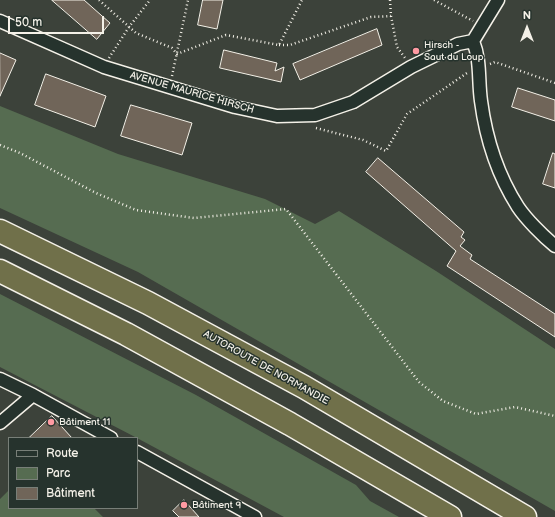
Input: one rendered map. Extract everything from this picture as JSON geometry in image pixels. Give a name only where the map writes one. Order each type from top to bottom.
[{"type":"highway","name":"AUTOROUTE DE NORMANDIE","points":[[0,230],[148,303],[290,380],[525,517]]},
{"type":"highway","points":[[0,271],[133,337],[290,424],[450,517]]},
{"type":"street","points":[[498,0],[473,41],[478,54],[484,125],[489,147],[497,169],[518,207],[555,246]]},
{"type":"street","name":"AVENUE MAURICE HIRSCH","points":[[0,21],[104,66],[168,88],[235,107],[277,116],[315,115],[353,102],[411,66],[458,44],[473,41]]},
{"type":"street","points":[[0,379],[33,395],[109,437]]},
{"type":"street","points":[[0,423],[33,395]]},
{"type":"street","points":[[138,453],[255,517]]},
{"type":"path","points":[[99,0],[136,33],[172,48],[177,54]]},
{"type":"path","points":[[104,66],[129,27],[150,0]]},
{"type":"path","points":[[168,88],[177,54],[188,0]]},
{"type":"path","points":[[279,45],[302,0]]},
{"type":"path","points":[[390,0],[390,16],[397,48],[411,66]]},
{"type":"path","points":[[434,0],[482,26]]},
{"type":"path","points":[[177,54],[226,35],[279,45],[290,45],[371,17],[390,16]]},
{"type":"path","points":[[315,128],[363,140],[386,151],[407,114],[465,74],[479,67],[495,62],[555,83]]},
{"type":"path","points":[[0,145],[20,152],[96,193],[136,210],[194,218],[286,209],[419,382],[443,400],[476,414],[514,407],[555,416]]},
{"type":"green space","points":[[0,106],[118,154],[265,199],[315,224],[339,211],[436,271],[555,349],[555,511],[138,272],[0,208]]},
{"type":"green space","points":[[0,294],[196,395],[356,485],[370,501],[399,517],[284,517],[138,439],[138,437],[135,437],[0,367]]},
{"type":"green space","points":[[8,491],[8,509],[95,509],[103,517],[0,517],[0,499]]},
{"type":"building","points":[[52,0],[84,0],[110,23],[97,39]]},
{"type":"building","points":[[203,0],[223,0],[217,29],[198,25]]},
{"type":"building","points":[[377,29],[382,45],[300,80],[293,64]]},
{"type":"building","points":[[224,50],[277,63],[275,71],[284,67],[281,82],[220,68]]},
{"type":"building","points":[[0,53],[16,60],[0,96]]},
{"type":"building","points":[[46,74],[106,96],[95,127],[35,105]]},
{"type":"building","points":[[518,88],[555,100],[555,121],[512,107]]},
{"type":"building","points":[[131,105],[192,123],[182,155],[121,136]]},
{"type":"building","points":[[553,153],[555,154],[555,188],[543,184]]},
{"type":"building","points":[[378,158],[464,232],[461,237],[465,240],[460,246],[472,255],[470,259],[555,314],[555,337],[447,266],[456,251],[366,172]]},
{"type":"building","name":"Bâtiment 11","points":[[52,416],[71,437],[30,437]]},
{"type":"building","name":"Bâtiment 9","points":[[184,500],[199,517],[179,517],[173,511]]},
{"type":"place","name":"Hirsch - Saut du Loup","points":[[416,51]]},
{"type":"place","name":"Bâtiment 11","points":[[51,422]]},
{"type":"place","name":"Bâtiment 9","points":[[184,505]]}]
